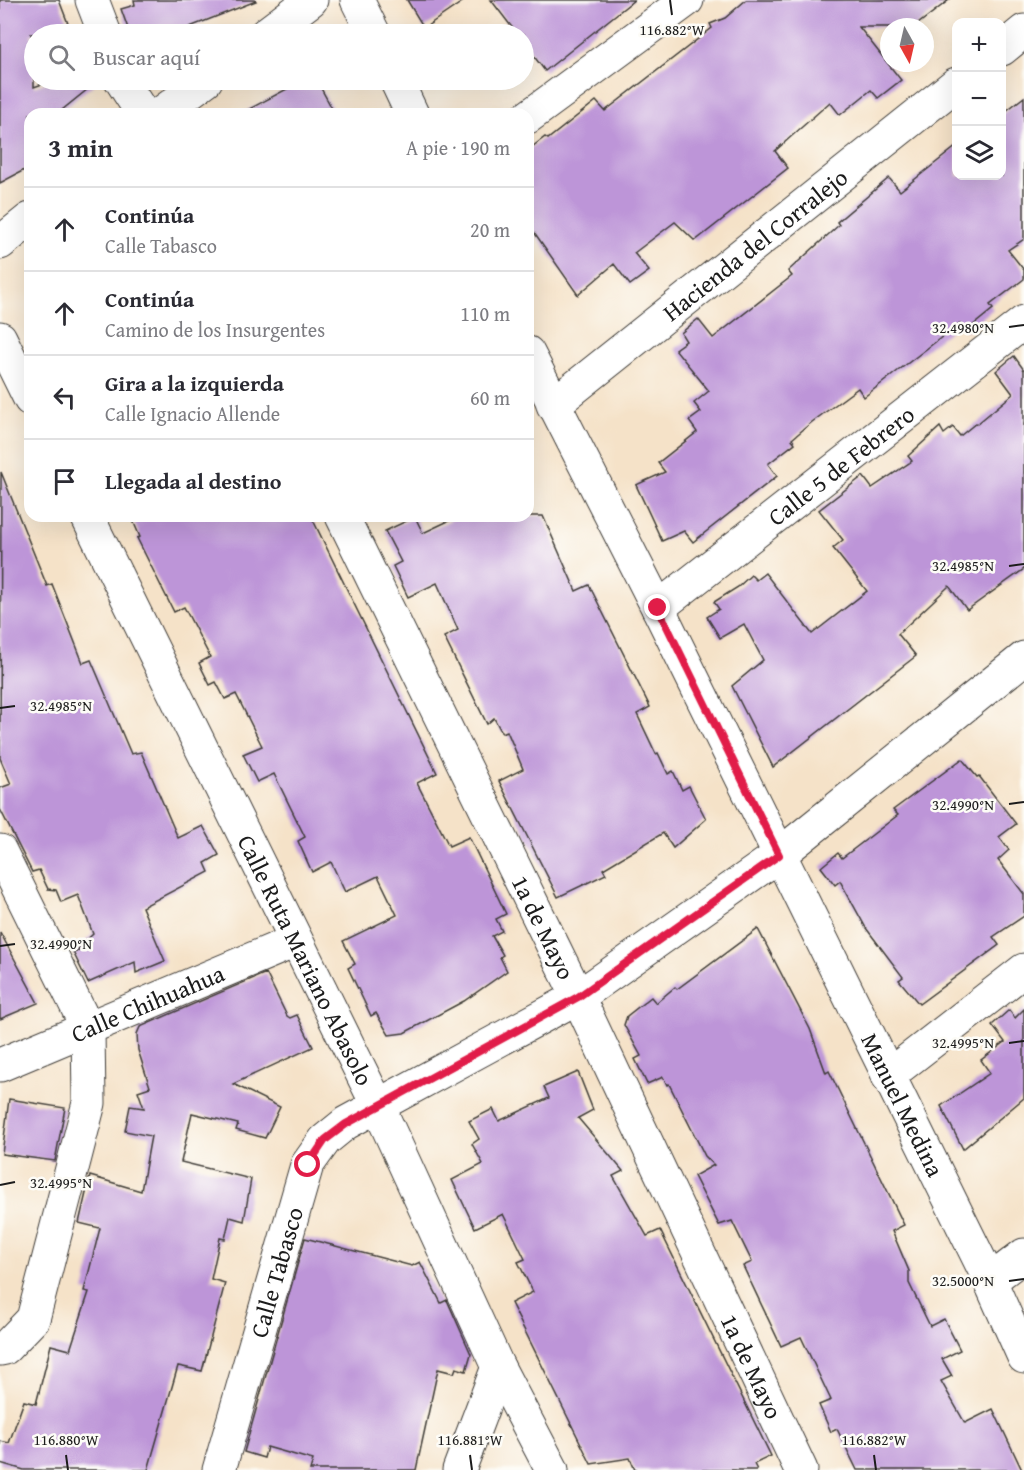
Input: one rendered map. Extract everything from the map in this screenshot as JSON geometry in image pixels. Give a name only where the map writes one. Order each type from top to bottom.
[{"type":"street","points":[[92,0],[101,24]]},
{"type":"street","points":[[279,24],[311,0]]},
{"type":"street","points":[[357,0],[369,24]]},
{"type":"street","points":[[534,113],[687,0]]},
{"type":"street","points":[[1006,46],[1024,31]]},
{"type":"street","name":"Hacienda del Corralejo","points":[[553,405],[952,88]]},
{"type":"street","points":[[127,90],[139,108]]},
{"type":"street","points":[[168,108],[192,90]]},
{"type":"street","points":[[401,90],[409,108]]},
{"type":"street","points":[[0,243],[24,224]]},
{"type":"street","name":"Calle 5 de Febrero","points":[[658,608],[1024,322]]},
{"type":"street","points":[[0,338],[24,387]]},
{"type":"street","name":"Manuel Medina","points":[[534,365],[658,608],[990,1281],[1024,1357]]},
{"type":"street","name":"Calle Ruta Mariano Abasolo","points":[[90,522],[378,1106],[498,1367],[552,1470]]},
{"type":"street","name":"1a de Mayo","points":[[345,522],[578,997],[801,1470]]},
{"type":"street","name":"Calle Tabasco","points":[[219,1470],[308,1165],[325,1140],[346,1124],[578,997],[779,855],[1024,658]]},
{"type":"street","points":[[0,851],[88,1029],[89,1103],[33,1319],[5,1348],[0,1349]]},
{"type":"street","name":"Calle Chihuahua","points":[[0,1065],[295,941]]},
{"type":"street","points":[[888,1076],[1024,970]]},
{"type":"street","points":[[990,1281],[1024,1255]]},
{"type":"street","points":[[459,1470],[498,1367]]},
{"type":"building","points":[[0,0],[59,0],[68,24],[24,24],[24,90],[87,90],[64,108],[24,108],[24,170],[0,183]]},
{"type":"building","points":[[134,0],[256,1],[197,24],[126,24],[121,9],[135,5]]},
{"type":"building","points":[[407,0],[465,0],[430,24],[422,24]]},
{"type":"building","points":[[491,0],[634,0],[545,71],[534,56],[534,24],[509,24]]},
{"type":"building","points":[[746,0],[949,0],[926,18],[880,18],[880,27],[859,27],[880,54],[880,72],[895,72],[901,80],[878,98],[871,90],[840,115],[830,102],[775,151],[788,168],[695,241],[675,222],[634,253],[649,271],[630,285],[614,264],[578,295],[534,232],[534,145],[545,137],[548,139],[596,101],[605,111],[712,28],[710,24],[725,18]]},
{"type":"building","points":[[285,90],[322,90],[332,108],[251,108]]},
{"type":"building","points":[[1024,97],[1024,239],[1008,250],[1024,270],[1024,279],[990,305],[993,309],[966,331],[960,323],[864,397],[858,388],[812,422],[792,439],[795,443],[768,464],[777,476],[693,542],[684,531],[662,541],[636,485],[665,472],[658,463],[697,432],[689,421],[701,412],[694,403],[709,391],[675,349],[686,341],[681,333],[698,319],[713,338],[792,276],[788,271],[839,225],[837,222],[889,178],[900,191],[952,150],[952,180],[1006,180],[1006,111]]},
{"type":"building","points":[[1014,356],[1024,370],[1024,569],[967,610],[949,586],[898,634],[916,656],[773,767],[732,686],[763,660],[744,624],[720,638],[707,617],[719,609],[714,602],[738,587],[751,575],[756,580],[765,573],[812,634],[867,591],[833,548],[843,540],[819,510],[863,476],[872,488],[912,461],[908,456],[940,427],[944,434],[953,427],[960,436],[977,424],[1013,394],[996,371]]},
{"type":"building","points":[[1,472],[47,586],[52,584],[83,663],[91,660],[131,754],[141,752],[178,838],[203,826],[219,855],[205,863],[209,872],[142,907],[165,961],[136,973],[135,962],[88,983],[73,952],[79,950],[78,948],[93,934],[78,895],[61,902],[56,890],[48,889],[39,870],[32,872],[0,809],[0,788],[11,784],[0,758]]},
{"type":"building","points":[[534,516],[543,516],[576,591],[589,585],[650,707],[637,714],[656,754],[658,753],[668,774],[673,771],[682,790],[689,786],[706,819],[673,848],[663,833],[603,869],[606,874],[558,897],[499,781],[523,769],[507,731],[502,733],[494,718],[487,724],[444,637],[458,630],[437,583],[408,597],[393,566],[401,562],[385,531],[404,522],[418,522],[423,533],[446,522],[534,522]]},
{"type":"building","points":[[134,522],[314,522],[437,773],[417,783],[449,846],[469,837],[506,914],[496,919],[502,931],[492,936],[503,955],[500,957],[507,971],[464,1001],[404,1033],[389,1035],[376,1013],[371,1016],[348,968],[355,964],[343,941],[397,915],[378,876],[345,892],[331,862],[312,872],[298,841],[305,837],[274,774],[257,782],[243,754],[262,746],[236,694],[225,699],[216,682],[210,685],[199,663],[210,657],[184,607],[174,612],[137,538],[140,537]]},
{"type":"building","points":[[962,759],[977,777],[979,776],[1016,824],[999,837],[1009,850],[998,860],[1024,894],[1024,916],[993,937],[999,945],[919,1004],[899,980],[903,977],[866,928],[840,881],[835,885],[821,867],[838,853],[842,858],[898,815],[893,810]]},
{"type":"building","points":[[758,929],[810,1029],[826,1073],[829,1071],[904,1225],[892,1231],[909,1271],[909,1283],[930,1326],[944,1319],[960,1350],[942,1359],[952,1376],[941,1381],[965,1423],[993,1409],[1022,1470],[857,1470],[837,1429],[831,1432],[819,1405],[831,1400],[801,1337],[781,1346],[743,1266],[752,1262],[732,1221],[719,1225],[694,1176],[714,1165],[705,1156],[669,1084],[667,1085],[663,1077],[647,1084],[635,1059],[641,1056],[624,1025],[627,1016],[651,997],[656,1003]]},
{"type":"building","points":[[0,932],[38,1003],[0,1019]]},
{"type":"building","points":[[266,973],[287,1016],[290,1018],[297,1015],[313,1047],[233,1084],[280,1107],[265,1138],[236,1130],[238,1124],[192,1113],[181,1162],[251,1179],[244,1221],[230,1217],[225,1239],[220,1238],[211,1279],[225,1283],[202,1371],[178,1366],[148,1470],[24,1470],[0,1463],[0,1441],[9,1443],[24,1401],[36,1404],[51,1345],[70,1350],[89,1292],[84,1291],[100,1228],[79,1223],[90,1176],[141,1191],[151,1136],[125,1131],[130,1106],[144,1108],[138,1091],[150,1087],[138,1050],[137,1034],[140,1027]]},
{"type":"building","points":[[1024,1009],[1024,1098],[963,1149],[941,1106],[990,1073],[981,1060],[1005,1042],[992,1025],[1009,1010],[1015,1018]]},
{"type":"building","points":[[578,1072],[593,1110],[578,1118],[623,1171],[613,1176],[647,1236],[660,1230],[771,1456],[754,1464],[757,1470],[635,1470],[630,1458],[591,1464],[511,1303],[533,1292],[518,1262],[525,1259],[503,1214],[475,1228],[452,1180],[483,1164],[472,1144],[479,1139],[469,1121],[493,1109],[499,1121],[549,1098],[544,1087]]},
{"type":"building","points":[[9,1099],[65,1108],[55,1161],[2,1154]]},
{"type":"building","points":[[305,1238],[412,1266],[420,1262],[441,1303],[447,1300],[471,1354],[466,1371],[456,1368],[454,1373],[438,1369],[416,1470],[310,1470],[313,1460],[267,1447],[264,1458],[244,1452]]},
{"type":"route","points":[[308,1165],[325,1140],[346,1124],[578,997],[779,855],[658,608]]}]
